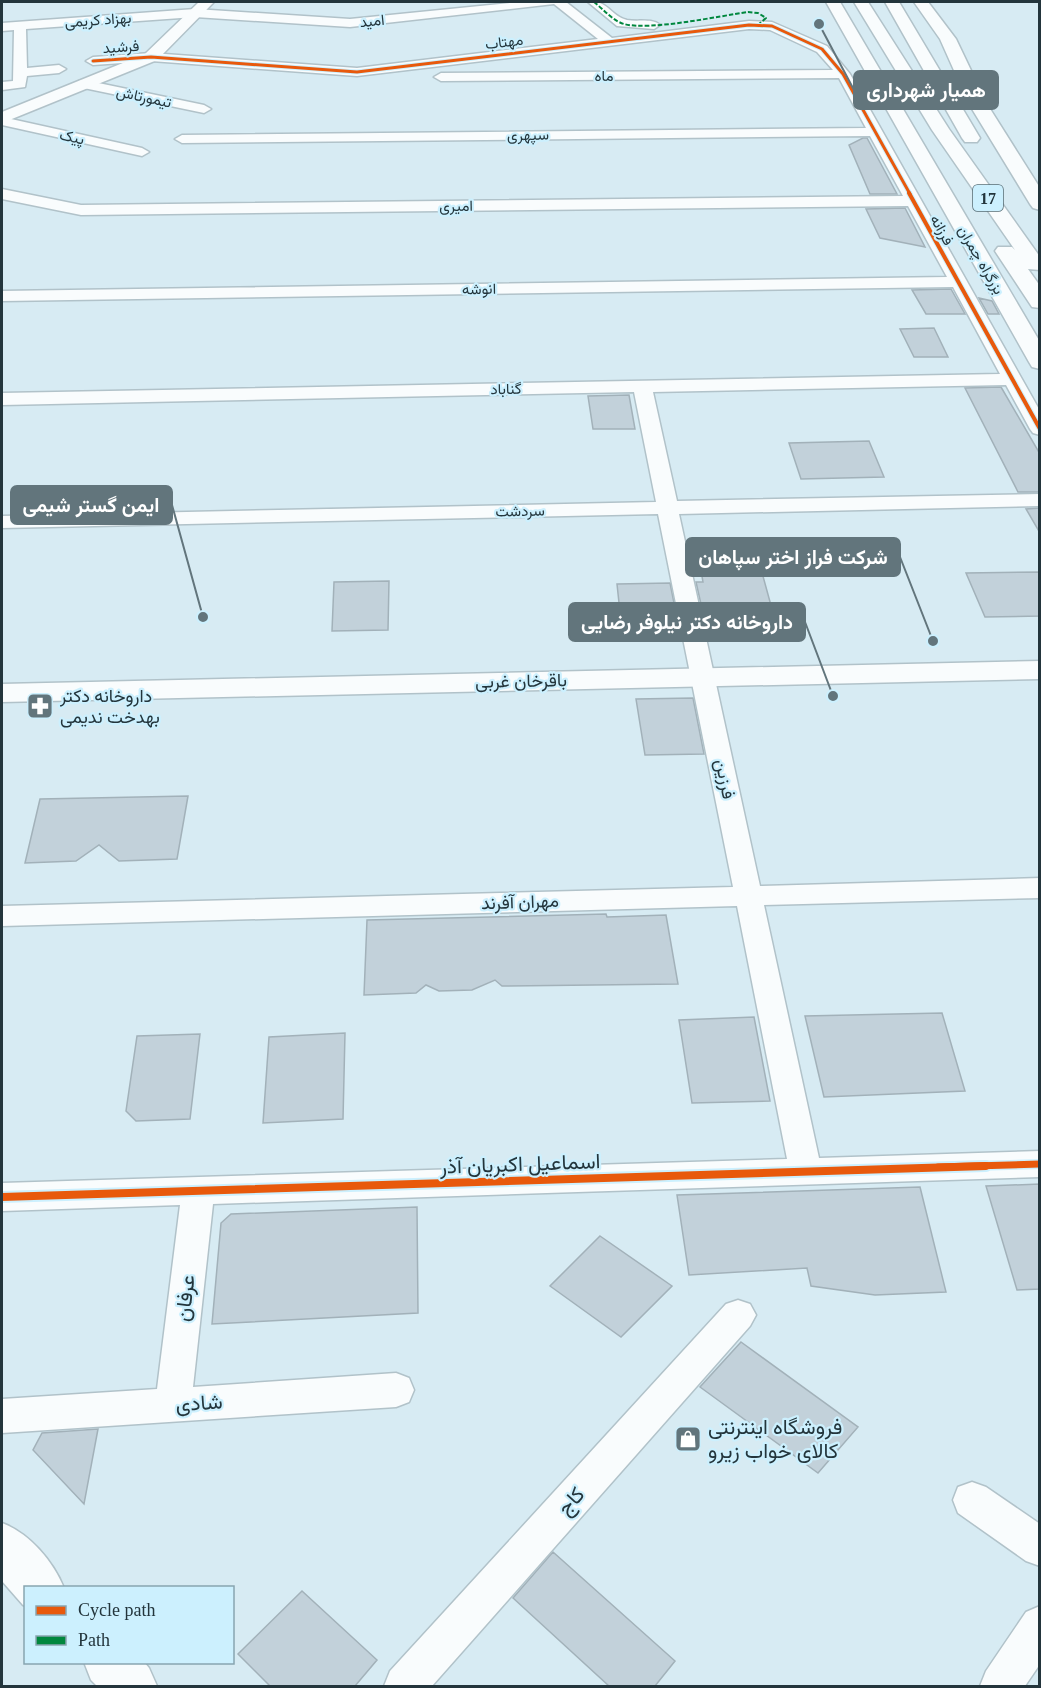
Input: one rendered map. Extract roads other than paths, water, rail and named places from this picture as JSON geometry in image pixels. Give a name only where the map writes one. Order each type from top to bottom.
[{"type":"main road","points":[[2,120],[151,57],[207,2]]},
{"type":"main road","name":"بزرگراه چمران","points":[[833,2],[1040,362]]},
{"type":"main road","name":"17","points":[[861,2],[941,130],[1035,266]]},
{"type":"main road","points":[[892,2],[979,150]]},
{"type":"main road","points":[[921,2],[990,91]]},
{"type":"main road","points":[[948,39],[978,104],[1040,204]]},
{"type":"main road","points":[[868,64],[896,90],[1040,302]]},
{"type":"main road","name":"17","points":[[1009,196],[1040,243]]},
{"type":"main road","name":"باقرخان غربی","points":[[2,693],[1040,670]]},
{"type":"main road","points":[[2,1546],[39,1586]]},
{"type":"main road","points":[[111,1664],[131,1686]]},
{"type":"street","name":"امید","points":[[195,13],[350,23],[549,2]]},
{"type":"street","points":[[559,2],[610,42]]},
{"type":"street","name":"مهتاب","points":[[594,2],[621,23],[631,25],[676,23],[754,12],[766,18],[759,24]]},
{"type":"street","name":"بهزاد کریمی","points":[[2,27],[195,13]]},
{"type":"street","name":"مهتاب","points":[[151,57],[338,72],[365,71],[759,24],[772,26],[822,49],[843,74]]},
{"type":"street","points":[[2,86],[20,84],[20,26]]},
{"type":"street","name":"فرشید","points":[[93,61],[151,57]]},
{"type":"street","points":[[20,73],[59,69]]},
{"type":"street","name":"ماه","points":[[365,71],[405,77],[843,74]]},
{"type":"street","name":"فرزانه","points":[[843,74],[873,132],[1040,429]]},
{"type":"street","name":"تیمورتاش","points":[[84,84],[204,109]]},
{"type":"street","name":"پیک","points":[[2,120],[142,152]]},
{"type":"street","name":"سپهری","points":[[182,139],[873,132]]},
{"type":"street","name":"امیری","points":[[2,194],[81,210],[913,201]]},
{"type":"street","name":"انوشه","points":[[2,296],[957,282]]},
{"type":"street","name":"گناباد","points":[[2,399],[1011,379]]},
{"type":"street","name":"فرزین","points":[[642,386],[806,1171]]},
{"type":"street","name":"سردشت","points":[[2,522],[1040,500]]},
{"type":"street","name":"مهران آفرند","points":[[2,916],[1040,888]]},
{"type":"street","name":"اسماعیل اکبریان آذر","points":[[2,1197],[1040,1164]]},
{"type":"street","name":"عرفان","points":[[173,1405],[198,1191]]},
{"type":"street","name":"کاج","points":[[405,1686],[738,1315]]},
{"type":"street","name":"شادی","points":[[2,1416],[396,1390]]},
{"type":"street","points":[[972,1500],[1040,1546]]},
{"type":"street","points":[[1001,1686],[1040,1626]]},
{"type":"place","name":"همیار شهرداری","points":[[819,24]]},
{"type":"place","name":"ایمن گستر شیمی","points":[[203,617]]},
{"type":"place","name":"شرکت فراز اختر سپاهان","points":[[933,641]]},
{"type":"place","name":"داروخانه دکتر نیلوفر رضایی","points":[[833,696]]},
{"type":"place","name":"داروخانه دکتر بهدخت ندیمی","points":[[40,706]]},
{"type":"place","name":"فروشگاه اینترنتی کالای خواب زیرو","points":[[688,1439]]}]
